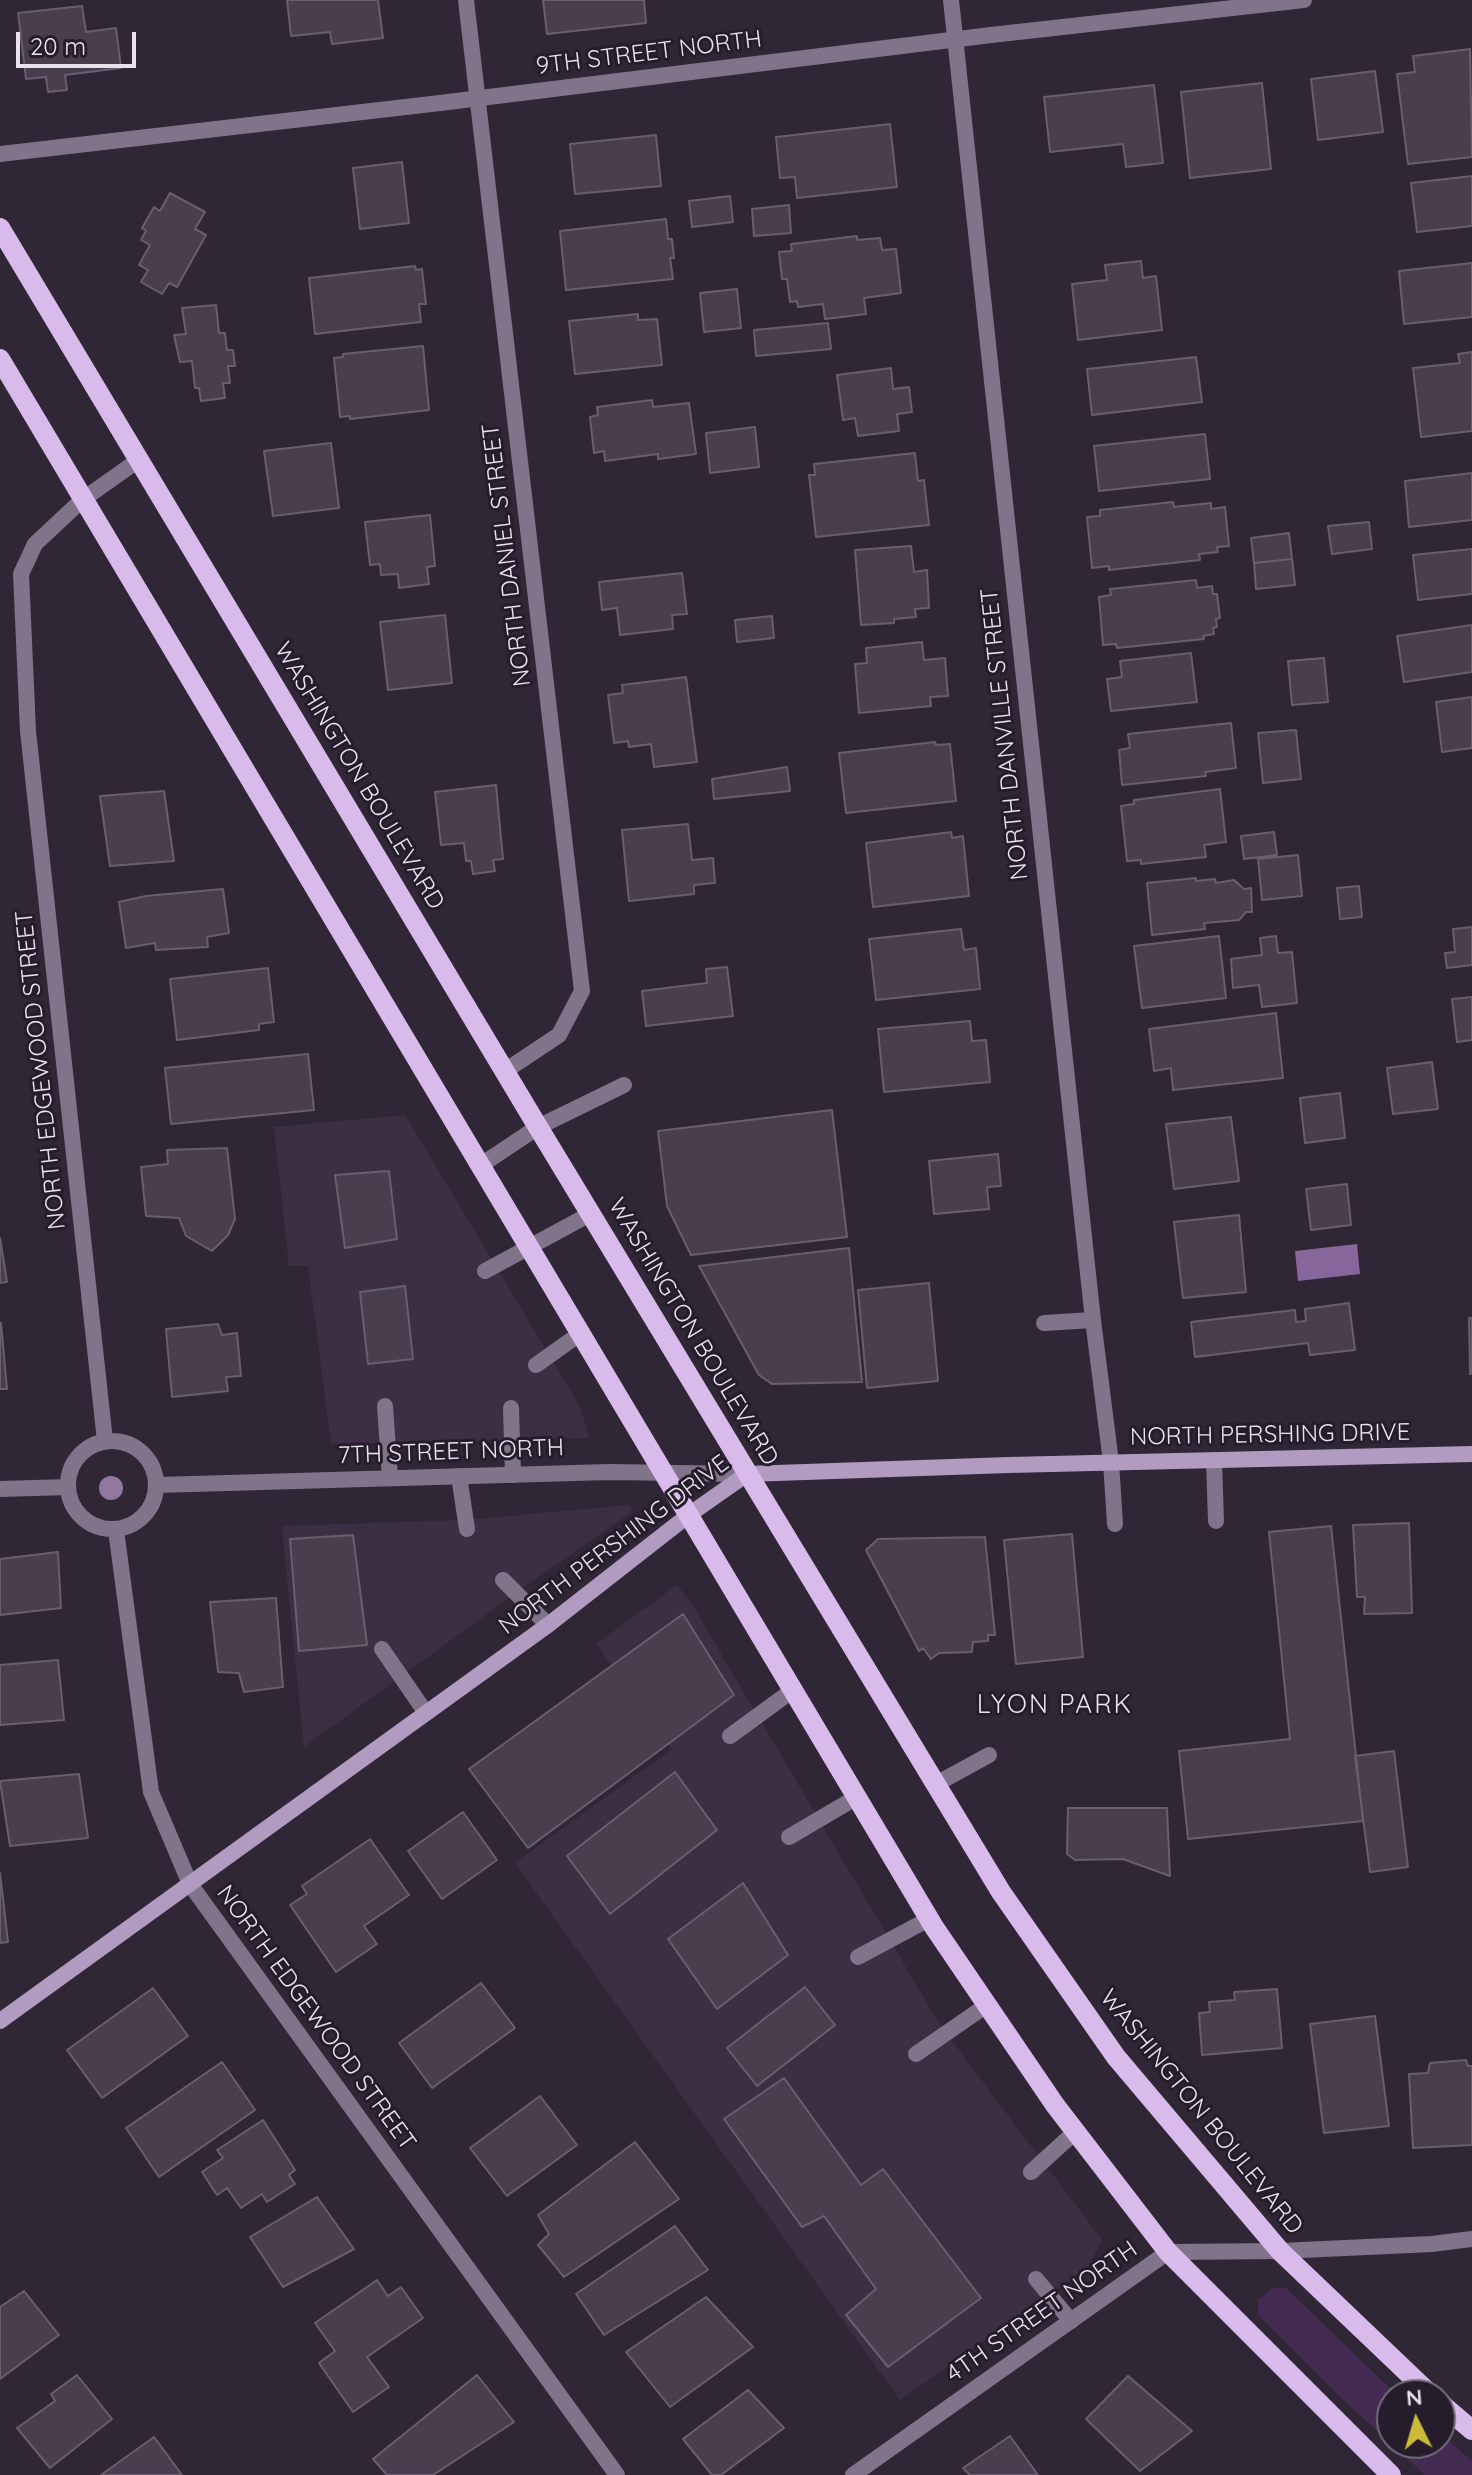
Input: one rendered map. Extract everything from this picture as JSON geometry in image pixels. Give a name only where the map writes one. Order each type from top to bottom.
[{"type":"main road","name":"WASHINGTON BOULEVARD","points":[[0,228],[538,1127],[1001,1892],[1116,2057],[1280,2251],[1414,2379]]},
{"type":"main road","points":[[0,359],[929,1919],[1075,2132],[1168,2252],[1391,2475]]},
{"type":"main road","points":[[1456,2416],[1472,2430]]},
{"type":"street","name":"NORTH DANIEL STREET","points":[[466,0],[582,991],[559,1035],[505,1071]]},
{"type":"street","name":"NORTH DANVILLE STREET","points":[[951,0],[1093,1320],[1111,1462],[1115,1524]]},
{"type":"street","name":"9TH STREET NORTH","points":[[0,154],[1304,0]]},
{"type":"street","name":"NORTH EDGEWOOD STREET","points":[[105,1441],[28,731],[21,574],[35,544],[82,500],[140,459]]},
{"type":"street","points":[[481,1165],[538,1127],[624,1085]]},
{"type":"street","points":[[485,1271],[592,1213]]},
{"type":"street","points":[[1044,1323],[1093,1320]]},
{"type":"street","points":[[536,1365],[581,1333]]},
{"type":"street","points":[[385,1406],[390,1478]]},
{"type":"street","points":[[511,1408],[513,1475]]},
{"type":"street","points":[[105,1441],[120,1441],[135,1447],[154,1469],[157,1485],[155,1498],[141,1520],[116,1530],[88,1523],[70,1501],[68,1487],[69,1474],[82,1452],[105,1441]]},
{"type":"street","name":"NORTH PERSHING DRIVE","points":[[0,2021],[548,1625],[690,1514],[747,1474],[1472,1454]]},
{"type":"street","points":[[1214,1460],[1216,1521]]},
{"type":"street","name":"7TH STREET NORTH","points":[[157,1485],[664,1472],[747,1474]]},
{"type":"street","points":[[459,1476],[467,1529]]},
{"type":"street","points":[[0,1489],[68,1487]]},
{"type":"street","name":"NORTH EDGEWOOD STREET","points":[[116,1530],[151,1792],[190,1884],[617,2475]]},
{"type":"street","points":[[503,1580],[548,1625]]},
{"type":"street","points":[[382,1649],[426,1713]]},
{"type":"street","points":[[730,1736],[793,1690]]},
{"type":"street","points":[[936,1784],[989,1755]]},
{"type":"street","points":[[789,1837],[857,1797]]},
{"type":"street","points":[[858,1957],[929,1919]]},
{"type":"street","points":[[916,2054],[987,2005]]},
{"type":"street","points":[[1031,2172],[1075,2132]]},
{"type":"street","name":"4TH STREET NORTH","points":[[853,2475],[1168,2252],[1280,2251],[1432,2244],[1472,2239]]},
{"type":"street","points":[[1036,2279],[1071,2321]]},
{"type":"shaded area","points":[[405,1115],[580,1406],[589,1438],[331,1444],[308,1266],[289,1266],[274,1127]]},
{"type":"shaded area","points":[[1357,1244],[1360,1274],[1298,1281],[1295,1251]]},
{"type":"shaded area","points":[[629,1505],[633,1511],[304,1747],[282,1526],[466,1520]]},
{"type":"shaded area","points":[[677,1585],[690,1601],[940,2025],[1102,2240],[1088,2267],[900,2400],[515,1863],[672,1749],[596,1644]]},
{"type":"shaded area","points":[[1272,2288],[1286,2288],[1380,2379],[1376,2379],[1376,2430],[1258,2315],[1258,2300]]},
{"type":"shaded area","points":[[1456,2447],[1472,2461],[1472,2475],[1425,2475],[1408,2459],[1456,2459]]},
{"type":"building","points":[[287,0],[378,0],[383,38],[332,44],[330,32],[291,36]]},
{"type":"building","points":[[543,0],[644,0],[646,23],[547,34]]},
{"type":"building","points":[[82,6],[86,32],[116,28],[121,68],[65,75],[67,90],[48,92],[46,77],[26,79],[18,13]]},
{"type":"building","points":[[1470,49],[1472,157],[1408,164],[1397,74],[1415,72],[1413,56]]},
{"type":"building","points":[[1375,71],[1383,132],[1318,140],[1311,79]]},
{"type":"building","points":[[1262,83],[1271,169],[1190,178],[1181,92]]},
{"type":"building","points":[[1154,85],[1163,163],[1126,167],[1123,144],[1050,152],[1044,97]]},
{"type":"building","points":[[890,124],[897,187],[797,198],[795,177],[780,178],[776,137]]},
{"type":"building","points":[[656,135],[661,186],[575,194],[570,144]]},
{"type":"building","points":[[402,162],[409,223],[360,229],[353,168]]},
{"type":"building","points":[[1472,176],[1472,226],[1417,232],[1411,183]]},
{"type":"building","points":[[170,193],[205,212],[195,229],[206,235],[177,287],[169,283],[162,294],[141,282],[148,270],[139,265],[150,245],[141,240],[146,231],[142,228],[154,207],[160,211]]},
{"type":"building","points":[[730,196],[733,222],[692,227],[689,201]]},
{"type":"building","points":[[789,205],[791,233],[754,236],[752,209]]},
{"type":"building","points":[[666,219],[668,239],[672,239],[674,258],[670,258],[673,279],[566,290],[560,231]]},
{"type":"building","points":[[857,236],[857,240],[880,238],[882,250],[896,249],[901,293],[864,298],[866,314],[825,319],[823,304],[798,307],[797,301],[790,302],[787,279],[782,279],[779,252],[792,251],[791,244]]},
{"type":"building","points":[[1141,261],[1143,278],[1156,276],[1162,330],[1078,340],[1072,284],[1107,280],[1105,265]]},
{"type":"building","points":[[1472,263],[1472,317],[1404,324],[1399,271]]},
{"type":"building","points":[[415,266],[416,270],[422,269],[426,304],[419,304],[421,322],[315,334],[309,278]]},
{"type":"building","points":[[737,289],[741,328],[704,332],[700,293]]},
{"type":"building","points":[[216,305],[219,333],[225,333],[227,350],[233,350],[235,366],[228,366],[230,383],[223,383],[225,398],[201,401],[199,388],[195,388],[192,361],[180,362],[174,335],[186,334],[182,308]]},
{"type":"building","points":[[638,314],[638,320],[657,319],[662,365],[575,374],[569,321]]},
{"type":"building","points":[[828,323],[831,349],[756,356],[754,330]]},
{"type":"building","points":[[423,346],[429,410],[350,419],[350,416],[340,417],[334,358],[343,357],[343,354]]},
{"type":"building","points":[[1472,352],[1472,431],[1421,437],[1413,368],[1460,363],[1458,354]]},
{"type":"building","points":[[1196,357],[1202,402],[1092,415],[1087,369]]},
{"type":"building","points":[[891,368],[893,389],[909,387],[912,412],[897,414],[899,431],[858,436],[855,418],[843,420],[837,375]]},
{"type":"building","points":[[652,400],[653,407],[689,403],[696,454],[658,459],[658,454],[605,461],[604,451],[594,453],[590,417],[598,415],[597,407]]},
{"type":"building","points":[[755,427],[759,467],[710,473],[706,433]]},
{"type":"building","points":[[1205,434],[1210,479],[1099,491],[1094,446]]},
{"type":"building","points":[[331,443],[339,508],[273,516],[264,451]]},
{"type":"building","points":[[915,453],[918,481],[924,480],[929,525],[816,537],[809,475],[815,475],[814,464]]},
{"type":"building","points":[[1472,473],[1472,520],[1409,527],[1405,481]]},
{"type":"building","points":[[1173,502],[1174,507],[1211,503],[1211,509],[1225,507],[1229,546],[1217,547],[1218,552],[1199,554],[1200,560],[1109,570],[1109,566],[1092,568],[1087,517],[1100,516],[1100,510]]},
{"type":"building","points":[[430,515],[435,566],[427,567],[429,584],[399,588],[398,574],[381,575],[380,564],[370,565],[365,522]]},
{"type":"building","points":[[1369,522],[1372,549],[1332,554],[1328,526]]},
{"type":"building","points":[[1289,533],[1292,559],[1254,563],[1251,538]]},
{"type":"building","points":[[911,546],[914,572],[927,570],[929,608],[915,609],[916,617],[894,619],[894,623],[861,625],[855,550]]},
{"type":"building","points":[[1472,549],[1472,594],[1418,600],[1413,555]]},
{"type":"building","points":[[1292,559],[1295,585],[1256,589],[1254,563]]},
{"type":"building","points":[[682,573],[687,614],[672,615],[673,629],[620,635],[617,608],[602,610],[599,582]]},
{"type":"building","points":[[1196,580],[1197,588],[1212,586],[1213,594],[1217,594],[1220,618],[1216,619],[1214,634],[1203,636],[1204,639],[1117,648],[1116,644],[1103,645],[1099,597],[1111,595],[1110,589]]},
{"type":"building","points":[[445,615],[452,683],[388,690],[380,622]]},
{"type":"building","points":[[772,616],[774,638],[737,642],[735,620]]},
{"type":"building","points":[[1472,625],[1472,672],[1404,682],[1397,636]]},
{"type":"building","points":[[922,642],[924,660],[945,658],[948,696],[930,697],[931,706],[859,713],[855,664],[867,663],[866,648]]},
{"type":"building","points":[[1191,653],[1197,702],[1111,711],[1107,679],[1122,677],[1120,661]]},
{"type":"building","points":[[1324,658],[1328,702],[1292,705],[1288,661]]},
{"type":"building","points":[[686,677],[697,762],[654,767],[651,744],[629,747],[628,741],[614,743],[608,695],[623,693],[622,685]]},
{"type":"building","points":[[1472,697],[1472,748],[1442,752],[1436,702]]},
{"type":"building","points":[[1231,723],[1236,768],[1205,772],[1206,776],[1122,785],[1119,750],[1130,748],[1128,734]]},
{"type":"building","points":[[1296,730],[1301,779],[1263,783],[1258,733]]},
{"type":"building","points":[[935,742],[936,745],[950,744],[956,801],[846,813],[839,753]]},
{"type":"building","points":[[787,767],[790,791],[714,799],[712,779]]},
{"type":"building","points":[[496,785],[503,859],[493,860],[495,871],[473,874],[471,861],[466,861],[464,843],[441,845],[435,792]]},
{"type":"building","points":[[1220,789],[1226,842],[1204,845],[1206,857],[1141,864],[1141,860],[1127,861],[1121,806],[1134,804],[1134,800]]},
{"type":"building","points":[[164,791],[174,861],[110,866],[100,796]]},
{"type":"building","points":[[688,824],[692,860],[713,858],[715,883],[694,885],[694,894],[629,901],[622,830]]},
{"type":"building","points":[[951,832],[952,838],[963,836],[969,896],[873,907],[866,843]]},
{"type":"building","points":[[1274,832],[1277,855],[1244,859],[1241,836]]},
{"type":"building","points":[[1298,855],[1302,896],[1262,900],[1258,859]]},
{"type":"building","points":[[1196,878],[1196,881],[1215,879],[1216,883],[1234,880],[1244,889],[1251,888],[1252,912],[1246,912],[1239,920],[1204,923],[1205,929],[1152,935],[1147,883]]},
{"type":"building","points":[[1359,886],[1362,917],[1340,919],[1337,888]]},
{"type":"building","points":[[223,889],[229,933],[207,937],[208,947],[156,950],[155,943],[126,948],[119,902],[146,896]]},
{"type":"building","points":[[1472,927],[1472,965],[1447,968],[1445,953],[1455,952],[1453,929]]},
{"type":"building","points":[[961,929],[964,950],[976,948],[980,989],[876,1000],[869,939]]},
{"type":"building","points":[[1219,936],[1226,998],[1142,1008],[1134,946]]},
{"type":"building","points":[[1276,936],[1278,953],[1292,952],[1297,1003],[1262,1007],[1259,985],[1233,988],[1231,959],[1262,955],[1260,938]]},
{"type":"building","points":[[727,967],[733,1016],[646,1026],[642,991],[707,983],[706,969]]},
{"type":"building","points":[[268,968],[274,1022],[259,1024],[259,1030],[177,1040],[170,979]]},
{"type":"building","points":[[1472,997],[1472,1040],[1457,1042],[1452,999]]},
{"type":"building","points":[[1276,1013],[1283,1078],[1173,1090],[1171,1068],[1154,1071],[1149,1029]]},
{"type":"building","points":[[970,1021],[972,1041],[986,1040],[990,1082],[884,1092],[878,1029]]},
{"type":"building","points":[[308,1054],[314,1110],[171,1124],[165,1068]]},
{"type":"building","points":[[1432,1062],[1438,1109],[1393,1114],[1387,1068]]},
{"type":"building","points":[[1340,1093],[1345,1138],[1305,1143],[1300,1098]]},
{"type":"building","points":[[832,1110],[847,1237],[691,1255],[667,1206],[658,1131]]},
{"type":"building","points":[[1231,1117],[1239,1181],[1174,1189],[1166,1124]]},
{"type":"building","points":[[227,1148],[235,1219],[228,1235],[212,1251],[186,1236],[179,1218],[146,1216],[141,1167],[168,1164],[167,1150]]},
{"type":"building","points":[[998,1154],[1001,1186],[987,1187],[989,1209],[934,1214],[929,1161]]},
{"type":"building","points":[[389,1171],[397,1239],[345,1248],[335,1175]]},
{"type":"building","points":[[1347,1184],[1351,1225],[1311,1230],[1306,1189]]},
{"type":"building","points":[[1239,1215],[1246,1292],[1183,1298],[1174,1222]]},
{"type":"building","points":[[0,1238],[7,1282],[0,1283]]},
{"type":"building","points":[[849,1248],[862,1382],[772,1384],[759,1375],[699,1266]]},
{"type":"building","points":[[929,1283],[938,1381],[867,1388],[858,1290]]},
{"type":"building","points":[[405,1286],[413,1359],[368,1364],[360,1292]]},
{"type":"building","points":[[1349,1303],[1355,1350],[1310,1355],[1308,1343],[1195,1357],[1191,1322],[1295,1310],[1296,1322],[1306,1321],[1305,1309]]},
{"type":"building","points":[[1469,1318],[1472,1318],[1472,1374],[1470,1374]]},
{"type":"building","points":[[1,1323],[7,1389],[0,1389]]},
{"type":"building","points":[[218,1324],[222,1335],[237,1333],[241,1376],[226,1377],[228,1391],[172,1397],[166,1329]]},
{"type":"building","points":[[1409,1523],[1412,1613],[1364,1614],[1365,1597],[1357,1597],[1353,1525]]},
{"type":"building","points":[[1331,1526],[1363,1821],[1188,1839],[1179,1751],[1290,1739],[1269,1532]]},
{"type":"building","points":[[1072,1534],[1083,1657],[1016,1664],[1004,1540]]},
{"type":"building","points":[[353,1535],[367,1645],[299,1651],[290,1539]]},
{"type":"building","points":[[985,1537],[995,1635],[988,1635],[988,1641],[973,1642],[972,1652],[939,1653],[931,1659],[923,1648],[919,1651],[866,1550],[878,1539]]},
{"type":"building","points":[[58,1552],[61,1608],[0,1615],[0,1559]]},
{"type":"building","points":[[276,1598],[283,1687],[244,1692],[239,1673],[218,1672],[210,1602]]},
{"type":"building","points":[[683,1614],[734,1695],[528,1848],[469,1769]]},
{"type":"building","points":[[58,1660],[64,1720],[0,1725],[0,1665]]},
{"type":"building","points":[[1394,1751],[1408,1867],[1370,1872],[1355,1756]]},
{"type":"building","points":[[675,1772],[717,1830],[610,1914],[567,1856]]},
{"type":"building","points":[[79,1774],[88,1838],[10,1846],[0,1781]]},
{"type":"building","points":[[1068,1808],[1167,1808],[1170,1876],[1123,1859],[1075,1860],[1067,1854]]},
{"type":"building","points":[[463,1812],[497,1860],[442,1899],[408,1851]]},
{"type":"building","points":[[370,1839],[409,1895],[364,1926],[377,1944],[336,1972],[290,1905],[307,1894],[302,1886]]},
{"type":"building","points":[[0,1873],[8,1942],[0,1943]]},
{"type":"building","points":[[743,1883],[788,1955],[717,2009],[668,1939]]},
{"type":"building","points":[[481,1983],[515,2028],[432,2088],[399,2043]]},
{"type":"building","points":[[805,1987],[835,2025],[757,2086],[727,2048]]},
{"type":"building","points":[[153,1988],[188,2036],[102,2098],[67,2050]]},
{"type":"building","points":[[1277,1989],[1282,2048],[1202,2055],[1199,2013],[1210,2012],[1209,2002],[1235,2000],[1234,1992]]},
{"type":"building","points":[[1375,2016],[1389,2126],[1324,2133],[1310,2024]]},
{"type":"building","points":[[1466,2060],[1468,2066],[1472,2066],[1472,2145],[1413,2148],[1409,2074],[1428,2073],[1430,2063]]},
{"type":"building","points":[[222,2062],[255,2110],[159,2177],[126,2128]]},
{"type":"building","points":[[784,2078],[861,2185],[883,2169],[981,2298],[888,2367],[846,2315],[876,2289],[824,2216],[802,2227],[724,2119]]},
{"type":"building","points":[[540,2096],[577,2145],[507,2196],[470,2148]]},
{"type":"building","points":[[263,2120],[295,2170],[289,2175],[295,2184],[267,2202],[262,2194],[241,2208],[227,2188],[217,2195],[202,2172],[223,2158],[217,2150]]},
{"type":"building","points":[[635,2142],[679,2199],[564,2277],[538,2245],[549,2234],[538,2215]]},
{"type":"building","points":[[317,2197],[354,2249],[283,2287],[250,2237]]},
{"type":"building","points":[[675,2226],[708,2270],[604,2335],[576,2294]]},
{"type":"building","points":[[377,2280],[388,2296],[401,2287],[423,2318],[367,2357],[389,2387],[353,2412],[319,2363],[335,2351],[315,2323]]},
{"type":"building","points":[[24,2291],[59,2335],[0,2379],[0,2307]]},
{"type":"building","points":[[706,2297],[753,2347],[670,2407],[626,2352]]},
{"type":"building","points":[[77,2375],[112,2419],[50,2468],[17,2428],[55,2401],[51,2394]]},
{"type":"building","points":[[477,2375],[514,2422],[433,2475],[387,2475],[373,2459]]},
{"type":"building","points":[[1128,2376],[1192,2431],[1140,2471],[1086,2419]]},
{"type":"building","points":[[748,2390],[784,2428],[721,2475],[712,2475],[683,2439]]},
{"type":"building","points":[[1010,2436],[1038,2475],[970,2475],[963,2468]]},
{"type":"building","points":[[154,2437],[182,2475],[101,2475]]},
{"type":"district","name":"LYON PARK","points":[[1055,1705]]}]
